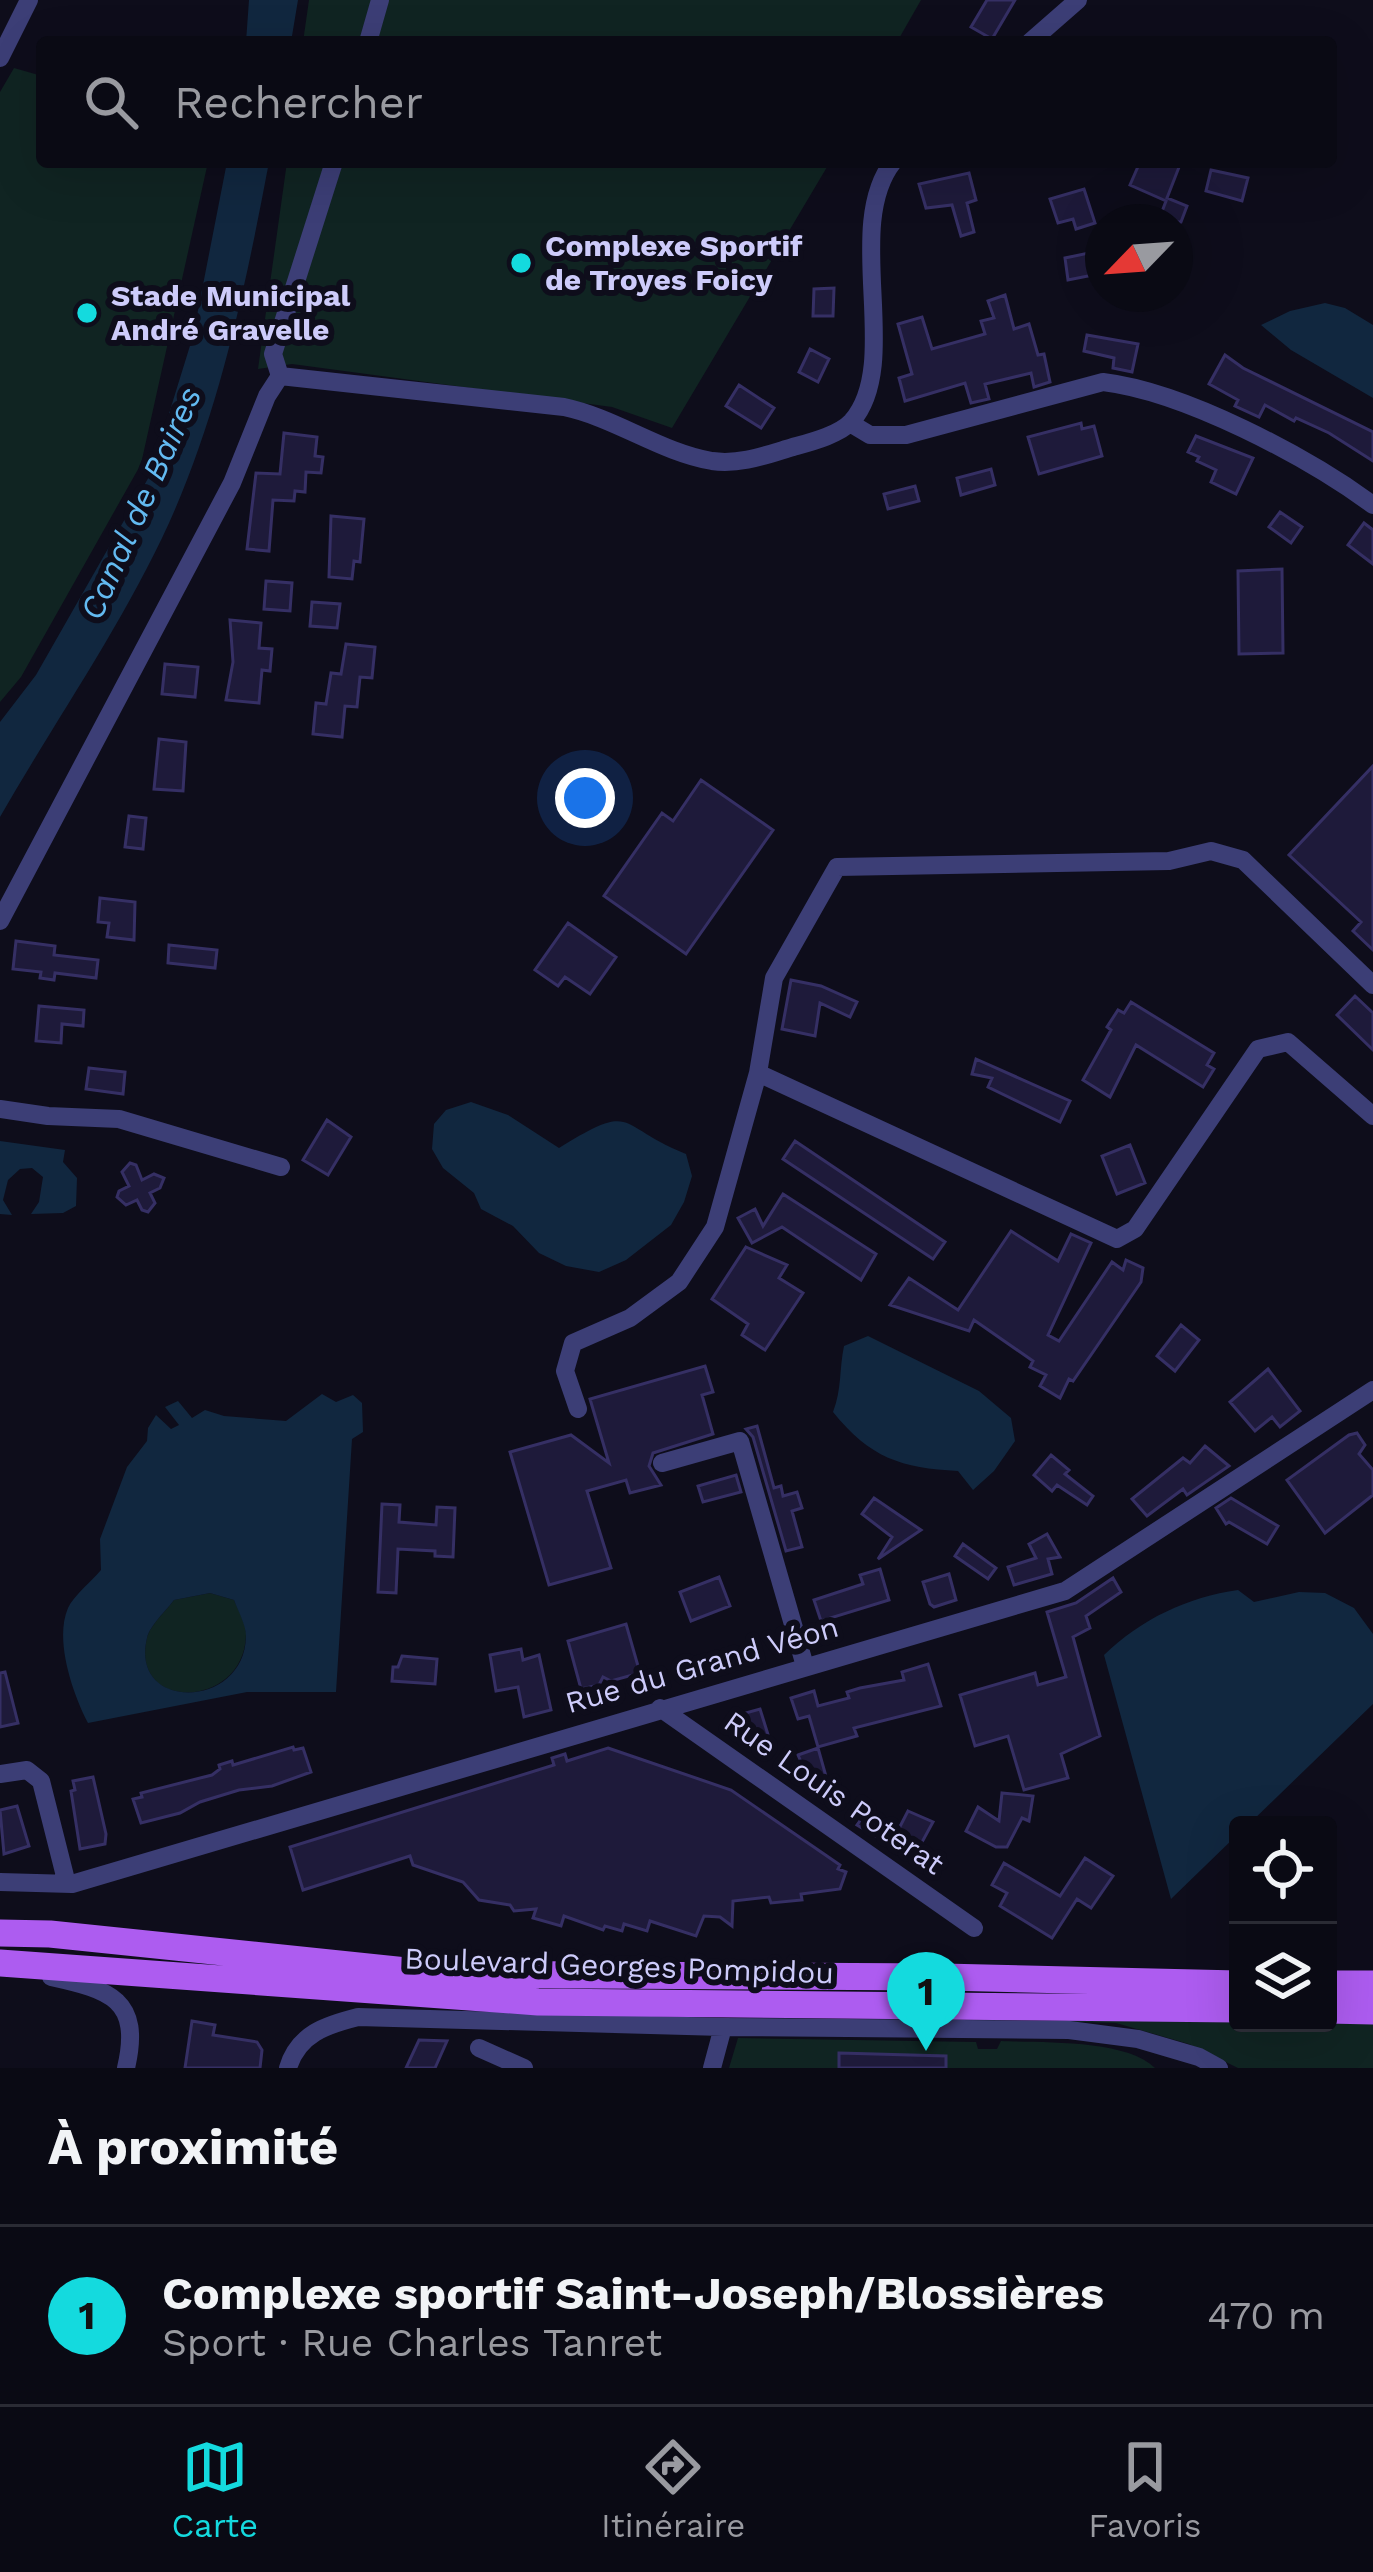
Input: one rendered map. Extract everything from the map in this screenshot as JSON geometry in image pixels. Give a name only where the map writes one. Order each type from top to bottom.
[{"type":"main road","name":"Boulevard Georges Pompidou","points":[[0,1930],[435,1974],[1229,1984]]},
{"type":"main road","name":"Boulevard Georges Pompidou","points":[[0,1964],[538,2002],[1229,2009]]},
{"type":"main road","points":[[1337,1984],[1373,1984]]},
{"type":"main road","points":[[1337,2010],[1373,2011]]},
{"type":"street","points":[[0,58],[29,0]]},
{"type":"street","points":[[370,36],[380,0]]},
{"type":"street","points":[[1037,36],[1078,0]]},
{"type":"street","points":[[280,376],[273,354],[332,168]]},
{"type":"street","points":[[280,376],[564,407],[598,414],[676,450],[716,461],[738,462],[815,440],[850,423],[870,388],[873,223],[880,179],[888,168]]},
{"type":"street","points":[[0,921],[232,483],[267,396],[280,376]]},
{"type":"street","points":[[850,423],[870,435],[906,435],[1103,382],[1170,396],[1329,472],[1373,505]]},
{"type":"street","points":[[578,1408],[565,1372],[573,1343],[630,1318],[679,1282],[716,1227],[758,1073],[774,978],[837,867],[1169,861],[1211,851],[1243,860],[1373,986]]},
{"type":"street","points":[[758,1073],[1117,1239],[1135,1229],[1258,1049],[1288,1042],[1373,1116]]},
{"type":"street","points":[[0,1108],[119,1119],[281,1167]]},
{"type":"street","name":"Rue du Grand Véon","points":[[0,1882],[67,1885],[1065,1591],[1373,1390]]},
{"type":"street","points":[[662,1463],[740,1441],[805,1666]]},
{"type":"street","name":"Rue Louis Poterat","points":[[660,1708],[974,1928]]},
{"type":"street","points":[[0,1774],[27,1770],[41,1781],[67,1885]]},
{"type":"street","points":[[0,1964],[110,1994],[129,2020],[126,2068]]},
{"type":"street","points":[[288,2068],[303,2039],[328,2025],[358,2017],[1070,2030],[1138,2039],[1220,2068]]},
{"type":"street","points":[[712,2068],[723,2027]]},
{"type":"street","points":[[479,2048],[524,2068]]},
{"type":"green space","points":[[309,0],[921,0],[900,36],[304,36]]},
{"type":"green space","name":"Stade Municipal André Gravelle","points":[[14,68],[36,74],[36,168],[207,168],[141,464],[21,677],[0,702],[0,92]]},
{"type":"green space","name":"Complexe Sportif de Troyes Foicy","points":[[286,168],[826,168],[672,428],[612,407],[292,364],[258,369]]},
{"type":"green space","points":[[210,1593],[234,1600],[244,1622],[240,1660],[227,1678],[209,1688],[170,1689],[155,1679],[146,1662],[149,1633],[174,1600]]},
{"type":"green space","points":[[1229,2020],[1229,2032],[1337,2032],[1337,2021],[1373,2020],[1373,2068],[1238,2068],[1189,2044],[1116,2023],[1045,2021]]},
{"type":"green space","points":[[738,2038],[976,2042],[978,2049],[997,2049],[1001,2041],[1082,2044],[1124,2052],[1155,2068],[729,2068]]},
{"type":"water","points":[[249,0],[298,0],[292,36],[246,36]]},
{"type":"water","name":"Canal de Baires","points":[[226,168],[268,168],[241,300],[187,480],[131,598],[0,817],[0,722],[36,675],[150,475],[193,336]]},
{"type":"water","points":[[1325,303],[1345,308],[1373,325],[1373,398],[1291,350],[1261,325],[1290,311]]},
{"type":"water","points":[[471,1102],[508,1115],[559,1148],[602,1125],[625,1122],[686,1154],[692,1176],[684,1202],[671,1225],[626,1260],[599,1272],[566,1266],[539,1253],[513,1226],[481,1209],[474,1193],[443,1168],[432,1149],[434,1124],[446,1110]]},
{"type":"water","points":[[0,1141],[65,1150],[63,1162],[77,1178],[76,1206],[63,1213],[31,1214],[39,1202],[43,1177],[32,1168],[20,1169],[8,1180],[3,1200],[12,1215],[0,1214]]},
{"type":"water","points":[[868,1336],[979,1391],[1011,1418],[1015,1441],[973,1490],[958,1471],[888,1458],[860,1440],[833,1412],[844,1346]]},
{"type":"water","points":[[322,1394],[336,1402],[353,1395],[362,1403],[363,1432],[352,1439],[336,1692],[247,1692],[88,1723],[67,1667],[64,1621],[71,1603],[101,1570],[100,1539],[127,1467],[147,1441],[156,1415],[171,1429],[179,1425],[165,1407],[178,1401],[192,1418],[205,1410],[286,1421]],"holes":[[[210,1593],[234,1600],[246,1636],[241,1660],[228,1678],[189,1693],[155,1679],[146,1662],[147,1638],[174,1600]]]},
{"type":"water","points":[[1238,1590],[1254,1602],[1299,1592],[1325,1593],[1354,1608],[1373,1634],[1373,1704],[1257,1816],[1229,1816],[1229,1843],[1171,1899],[1104,1655],[1166,1612]]},
{"type":"building","points":[[987,0],[1015,0],[994,36],[971,27]]},
{"type":"building","points":[[1137,168],[1179,168],[1167,198],[1182,204],[1130,185]]},
{"type":"building","points":[[1211,170],[1248,178],[1242,201],[1206,191]]},
{"type":"building","points":[[969,173],[976,200],[967,203],[974,232],[961,236],[952,205],[926,208],[919,184]]},
{"type":"building","points":[[1084,189],[1089,204],[1085,204],[1085,226],[1076,229],[1073,219],[1058,223],[1050,199]]},
{"type":"building","points":[[1085,254],[1085,277],[1068,280],[1065,258]]},
{"type":"building","points":[[834,288],[833,316],[813,316],[814,289]]},
{"type":"building","points":[[1005,295],[1014,329],[1029,324],[1038,355],[1044,354],[1050,382],[1034,387],[1031,373],[985,384],[989,399],[971,403],[965,383],[905,401],[899,378],[912,374],[898,324],[922,317],[932,349],[985,334],[981,321],[994,318],[988,301]]},
{"type":"building","points":[[1087,335],[1138,344],[1132,372],[1113,368],[1114,358],[1084,351]]},
{"type":"building","points":[[810,349],[829,359],[818,382],[799,372]]},
{"type":"building","points":[[1225,355],[1373,432],[1373,461],[1329,433],[1265,405],[1259,417],[1235,406],[1238,400],[1209,384]]},
{"type":"building","points":[[739,385],[774,408],[761,428],[726,406]]},
{"type":"building","points":[[1081,423],[1082,429],[1094,426],[1102,456],[1039,474],[1028,437]]},
{"type":"building","points":[[284,433],[317,437],[315,456],[323,457],[321,473],[306,472],[305,492],[295,491],[294,501],[273,500],[269,551],[247,549],[256,473],[280,474]]},
{"type":"building","points":[[1196,436],[1253,458],[1236,494],[1211,482],[1216,470],[1188,452]]},
{"type":"building","points":[[991,469],[995,485],[961,495],[957,478]]},
{"type":"building","points":[[915,486],[919,501],[888,509],[884,494]]},
{"type":"building","points":[[1280,512],[1302,527],[1291,543],[1269,527]]},
{"type":"building","points":[[331,516],[364,519],[360,562],[354,561],[352,579],[329,577]]},
{"type":"building","points":[[1364,523],[1373,530],[1373,564],[1348,545]]},
{"type":"building","points":[[1282,569],[1283,653],[1239,654],[1238,571]]},
{"type":"building","points":[[266,581],[292,583],[290,611],[264,609]]},
{"type":"building","points":[[312,602],[340,604],[337,628],[310,626]]},
{"type":"building","points":[[230,620],[261,623],[259,648],[272,649],[270,671],[262,670],[259,703],[226,700],[233,662]]},
{"type":"building","points":[[346,644],[375,647],[372,678],[360,677],[357,707],[345,706],[342,737],[313,734],[316,703],[326,704],[331,673],[341,674]]},
{"type":"building","points":[[165,664],[198,667],[195,697],[162,694]]},
{"type":"building","points":[[159,739],[186,742],[183,791],[154,789]]},
{"type":"building","points":[[1373,766],[1373,950],[1353,931],[1361,922],[1289,855]]},
{"type":"building","points":[[701,780],[773,830],[686,954],[604,896],[662,813],[673,821]]},
{"type":"building","points":[[129,816],[146,818],[143,849],[125,847]]},
{"type":"building","points":[[100,898],[135,902],[134,940],[107,937],[109,923],[98,922]]},
{"type":"building","points":[[568,923],[616,957],[590,994],[565,977],[558,986],[535,970]]},
{"type":"building","points":[[16,941],[55,946],[54,955],[98,960],[96,978],[55,973],[54,980],[40,978],[41,972],[13,969]]},
{"type":"building","points":[[169,945],[217,950],[215,968],[168,963]]},
{"type":"building","points":[[791,980],[821,986],[857,1002],[850,1017],[820,1003],[815,1036],[782,1029]]},
{"type":"building","points":[[1355,996],[1373,1013],[1373,1050],[1337,1015]]},
{"type":"building","points":[[1131,1002],[1214,1053],[1207,1065],[1214,1069],[1203,1087],[1136,1045],[1110,1097],[1083,1080],[1111,1030],[1107,1027],[1118,1010],[1124,1013]]},
{"type":"building","points":[[39,1006],[84,1010],[83,1026],[62,1024],[61,1043],[36,1041]]},
{"type":"building","points":[[976,1059],[1070,1101],[1060,1122],[988,1087],[992,1078],[972,1074]]},
{"type":"building","points":[[89,1068],[125,1072],[123,1094],[86,1089]]},
{"type":"building","points":[[327,1120],[351,1137],[328,1175],[303,1160]]},
{"type":"building","points":[[795,1141],[945,1242],[933,1259],[783,1159]]},
{"type":"building","points":[[1130,1145],[1145,1183],[1117,1194],[1102,1156]]},
{"type":"building","points":[[130,1163],[136,1165],[142,1180],[154,1174],[164,1178],[160,1188],[150,1193],[155,1203],[148,1212],[137,1200],[126,1205],[117,1197],[129,1186],[122,1172]]},
{"type":"building","points":[[783,1194],[876,1254],[861,1280],[782,1227],[752,1243],[738,1218],[755,1209],[763,1226]]},
{"type":"building","points":[[1011,1231],[1058,1261],[1071,1234],[1091,1243],[1048,1335],[1059,1341],[1112,1262],[1123,1270],[1126,1260],[1143,1268],[1141,1282],[1060,1398],[1040,1386],[1046,1375],[1030,1367],[1033,1361],[974,1320],[969,1331],[890,1305],[909,1278],[958,1310]]},
{"type":"building","points":[[746,1247],[787,1265],[779,1278],[803,1293],[765,1350],[742,1335],[748,1324],[712,1299]]},
{"type":"building","points":[[1181,1325],[1199,1340],[1175,1371],[1157,1356]]},
{"type":"building","points":[[705,1366],[713,1392],[702,1395],[713,1434],[653,1453],[649,1466],[661,1485],[630,1493],[626,1480],[587,1491],[611,1568],[549,1585],[510,1452],[571,1435],[609,1463],[590,1399]]},
{"type":"building","points":[[1268,1369],[1300,1411],[1280,1427],[1272,1417],[1255,1431],[1230,1402]]},
{"type":"building","points":[[757,1426],[774,1488],[781,1486],[783,1496],[797,1492],[802,1508],[792,1511],[802,1547],[786,1551],[753,1437],[746,1429]]},
{"type":"building","points":[[1357,1433],[1365,1445],[1359,1454],[1373,1470],[1373,1495],[1325,1533],[1287,1480]]},
{"type":"building","points":[[1205,1446],[1229,1466],[1187,1495],[1183,1489],[1147,1516],[1132,1499],[1183,1458],[1190,1463]]},
{"type":"building","points":[[1051,1455],[1069,1470],[1065,1474],[1093,1496],[1087,1505],[1057,1485],[1052,1491],[1034,1475]]},
{"type":"building","points":[[736,1475],[741,1492],[703,1502],[698,1486]]},
{"type":"building","points":[[874,1498],[921,1530],[878,1559],[892,1537],[862,1514]]},
{"type":"building","points":[[1231,1498],[1278,1526],[1267,1544],[1226,1524],[1216,1508]]},
{"type":"building","points":[[382,1504],[400,1505],[399,1522],[436,1525],[437,1507],[455,1508],[453,1557],[398,1549],[396,1593],[378,1592]]},
{"type":"building","points":[[1047,1534],[1060,1557],[1048,1559],[1052,1574],[1014,1585],[1008,1567],[1036,1558],[1029,1544]]},
{"type":"building","points":[[963,1544],[996,1568],[988,1579],[955,1556]]},
{"type":"building","points":[[880,1569],[889,1600],[821,1621],[814,1600],[863,1584],[860,1575]]},
{"type":"building","points":[[949,1574],[956,1600],[934,1607],[923,1582]]},
{"type":"building","points":[[719,1577],[730,1606],[691,1621],[680,1592]]},
{"type":"building","points":[[1113,1578],[1121,1592],[1086,1616],[1090,1628],[1073,1637],[1100,1736],[1061,1754],[1068,1778],[1024,1790],[1008,1736],[975,1746],[960,1695],[1035,1673],[1038,1685],[1066,1677],[1047,1612],[1076,1603]]},
{"type":"building","points":[[626,1624],[640,1673],[611,1681],[603,1677],[599,1685],[581,1689],[568,1641]]},
{"type":"building","points":[[521,1649],[523,1660],[539,1655],[551,1710],[524,1717],[518,1687],[496,1691],[490,1655]]},
{"type":"building","points":[[402,1656],[437,1659],[435,1684],[392,1681],[393,1667],[398,1667]]},
{"type":"building","points":[[928,1664],[941,1706],[854,1728],[857,1736],[818,1747],[809,1716],[798,1719],[791,1698],[814,1691],[818,1706],[849,1698],[847,1692],[860,1688],[904,1680],[902,1672]]},
{"type":"building","points":[[5,1672],[18,1723],[0,1727],[0,1673]]},
{"type":"building","points":[[760,1709],[770,1741],[756,1745],[754,1738],[738,1738],[731,1717]]},
{"type":"building","points":[[303,1748],[311,1772],[141,1823],[133,1799],[142,1797],[141,1793],[212,1775],[219,1765],[232,1761],[233,1765]]},
{"type":"building","points":[[608,1748],[731,1790],[840,1865],[838,1869],[846,1872],[840,1889],[801,1894],[802,1900],[733,1901],[732,1926],[720,1917],[704,1916],[696,1936],[650,1921],[647,1931],[624,1924],[622,1931],[605,1926],[603,1930],[564,1916],[561,1926],[533,1918],[536,1909],[514,1911],[510,1905],[479,1900],[463,1882],[413,1865],[410,1856],[303,1890],[290,1847],[554,1765],[552,1758],[565,1754],[567,1761]]},
{"type":"building","points":[[818,1748],[829,1787],[814,1792],[798,1755]]},
{"type":"building","points":[[93,1777],[105,1844],[80,1849],[71,1791],[75,1790],[73,1781]]},
{"type":"building","points":[[1002,1793],[1033,1796],[1029,1821],[1022,1818],[1007,1847],[996,1847],[966,1831],[978,1807],[999,1821]]},
{"type":"building","points":[[17,1806],[29,1846],[4,1854],[0,1810]]},
{"type":"building","points":[[908,1811],[933,1822],[915,1855],[892,1842]]},
{"type":"building","points":[[866,1812],[896,1831],[887,1843],[857,1825]]},
{"type":"building","points":[[1085,1858],[1113,1876],[1091,1908],[1077,1899],[1052,1938],[1000,1906],[1007,1893],[992,1885],[1004,1863],[1060,1896]]},
{"type":"building","points":[[192,2021],[215,2025],[213,2035],[257,2042],[262,2050],[260,2068],[185,2068]]},
{"type":"building","points":[[419,2040],[447,2041],[435,2068],[406,2068]]},
{"type":"building","points":[[839,2053],[946,2056],[946,2068],[839,2068]]},
{"type":"place","name":"Complexe Sportif de Troyes Foicy","points":[[521,263]]},
{"type":"place","name":"Stade Municipal André Gravelle","points":[[87,313]]},
{"type":"place","name":"Complexe sportif Saint-Joseph/Blossières","points":[[926,2051]]}]
